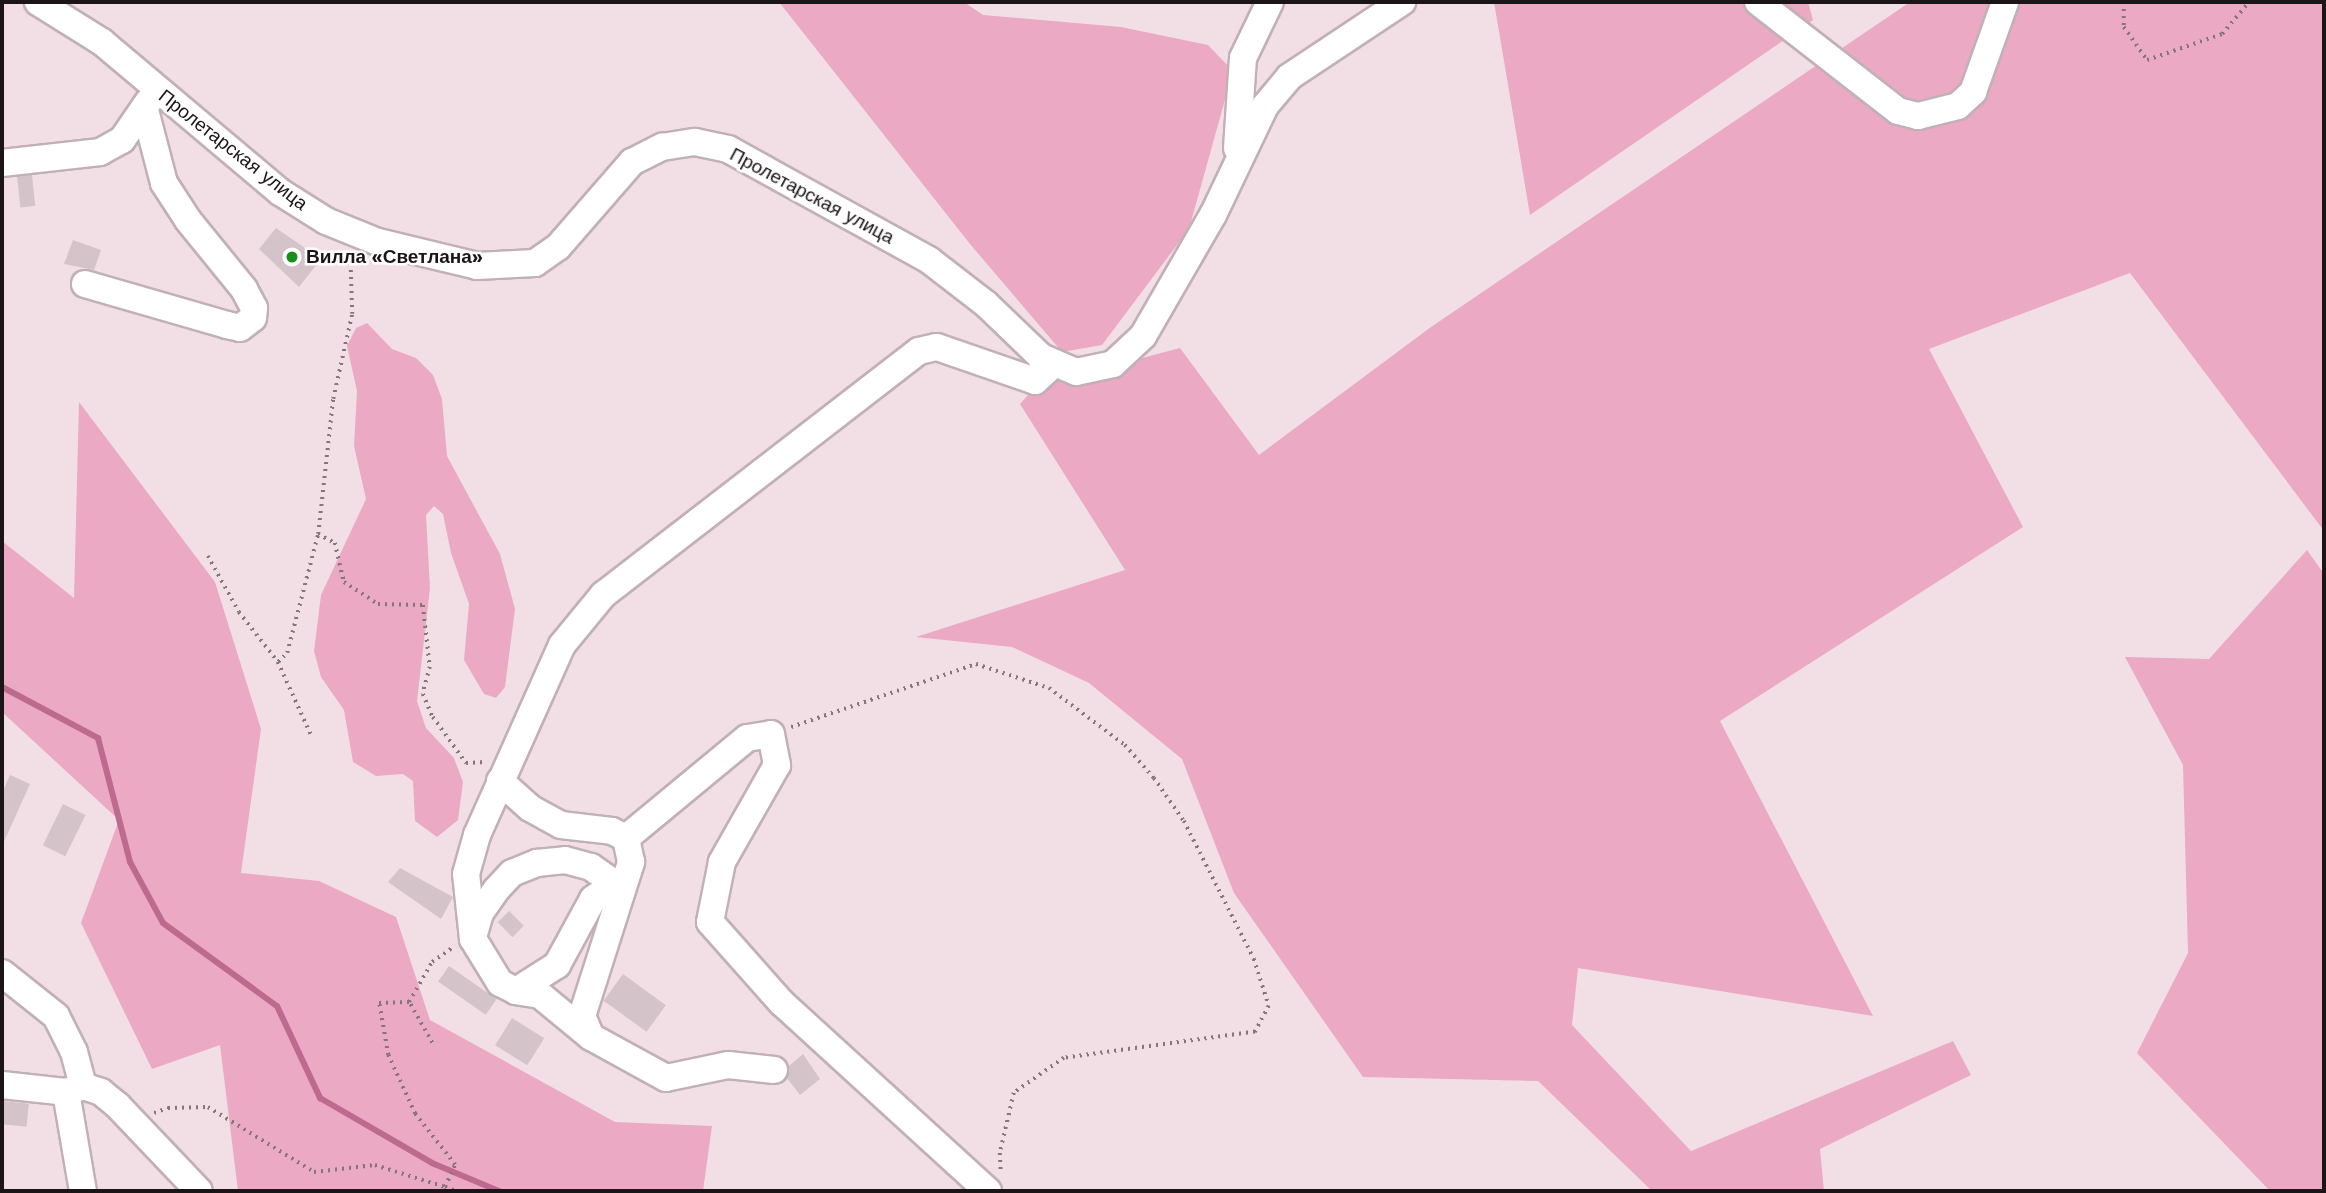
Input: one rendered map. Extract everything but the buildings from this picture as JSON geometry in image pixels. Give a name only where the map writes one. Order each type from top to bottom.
[{"type":"street","name":"Пролетарская улица","points":[[38,2],[85,29],[149,98],[280,192],[349,230],[403,249],[477,266],[516,268],[535,263],[558,247],[632,162],[662,147],[695,142],[728,149],[929,260],[986,304],[1041,357],[1076,372],[1096,370],[1129,352],[1182,271],[1265,106],[1289,77],[1402,2]]},
{"type":"street","points":[[1236,161],[1243,58],[1270,2]]},
{"type":"street","points":[[1758,2],[1898,111],[1918,116],[1958,106],[1973,92],[2005,2]]},
{"type":"street","points":[[2,163],[100,152],[122,140],[149,98]]},
{"type":"street","points":[[85,284],[240,328],[253,318],[254,308],[244,289],[188,220],[164,183],[149,98]]},
{"type":"street","points":[[774,1070],[728,1065],[666,1078],[591,1037],[540,995],[516,991],[500,983],[473,939],[467,874],[504,771],[562,645],[603,595],[919,351],[937,347],[1035,381],[1046,371],[1041,357]]},
{"type":"street","points":[[626,838],[747,738],[771,734],[777,765],[722,863],[710,922],[782,1003],[995,1185]]},
{"type":"street","points":[[504,771],[530,808],[561,825],[612,831],[626,838]]},
{"type":"street","points":[[591,1037],[582,1016],[631,862],[626,838]]},
{"type":"street","points":[[473,939],[480,913],[496,890],[512,873],[537,863],[565,860],[592,867],[622,889]]},
{"type":"street","points":[[516,991],[557,965],[593,899],[606,890],[622,889]]},
{"type":"street","points":[[2,973],[56,1016],[74,1052],[83,1191]]},
{"type":"street","points":[[2,1085],[101,1092],[133,1121],[199,1191]]},
{"type":"path","points":[[2124,2],[2124,27],[2147,61],[2222,34],[2249,2]]},
{"type":"path","points":[[278,662],[287,653],[318,534],[333,399],[352,314],[349,230]]},
{"type":"path","points":[[318,534],[335,543],[344,582],[378,604],[423,605],[430,667],[423,694],[432,717],[466,763],[504,771]]},
{"type":"path","points":[[208,556],[239,612],[278,662],[312,737]]},
{"type":"path","points":[[771,734],[976,664],[1049,688],[1125,745],[1154,778],[1206,862],[1254,959],[1269,1006],[1255,1032],[1064,1058],[1014,1093],[995,1185]]},
{"type":"path","points":[[409,1002],[432,962],[473,939]]},
{"type":"path","points":[[409,1002],[432,1043]]},
{"type":"path","points":[[409,1002],[379,1003],[388,1055],[415,1114],[455,1165],[445,1186]]},
{"type":"path","points":[[133,1121],[168,1108],[208,1107],[314,1172],[374,1165],[456,1191]]},
{"type":"shaded area","points":[[779,2],[964,2],[983,15],[1121,27],[1208,45],[1233,71],[1189,229],[1102,345],[1062,352],[970,244]]},
{"type":"shaded area","points":[[1494,2],[1808,2],[1813,20],[1530,215]]},
{"type":"shaded area","points":[[1910,2],[2324,2],[2324,531],[2130,273],[1929,349],[2023,527],[1720,721],[1873,1016],[1578,968],[1572,1025],[1691,1151],[1953,1041],[1971,1075],[1820,1149],[1824,1191],[1652,1191],[1538,1081],[1363,1077],[1234,893],[1182,759],[1089,683],[1012,647],[916,637],[1125,570],[1020,404],[1036,386],[1180,348],[1259,455],[1431,327]]},
{"type":"shaded area","points":[[367,323],[392,349],[416,358],[433,375],[442,399],[447,456],[500,554],[515,609],[505,687],[496,698],[484,694],[464,660],[469,604],[451,553],[443,514],[434,506],[426,515],[430,588],[417,701],[426,728],[454,758],[463,782],[458,820],[437,837],[415,821],[413,781],[403,774],[376,776],[353,762],[344,710],[321,677],[314,651],[321,595],[366,499],[354,446],[357,391],[347,346],[356,328]]},
{"type":"shaded area","points":[[79,402],[215,582],[261,729],[241,873],[319,881],[396,917],[430,1020],[615,1122],[712,1126],[703,1191],[238,1191],[220,1045],[152,1069],[81,923],[119,820],[2,712],[2,541],[74,598]]},
{"type":"shaded area","points":[[2307,550],[2324,574],[2324,1191],[2270,1191],[2137,1053],[2188,953],[2183,765],[2125,657],[2209,659]]},
{"type":"waterway","points":[[2,687],[98,738],[130,862],[163,923],[277,1006],[320,1098],[432,1163],[499,1191]]},
{"type":"place","name":"Вилла «Светлана»","points":[[292,257]]}]
